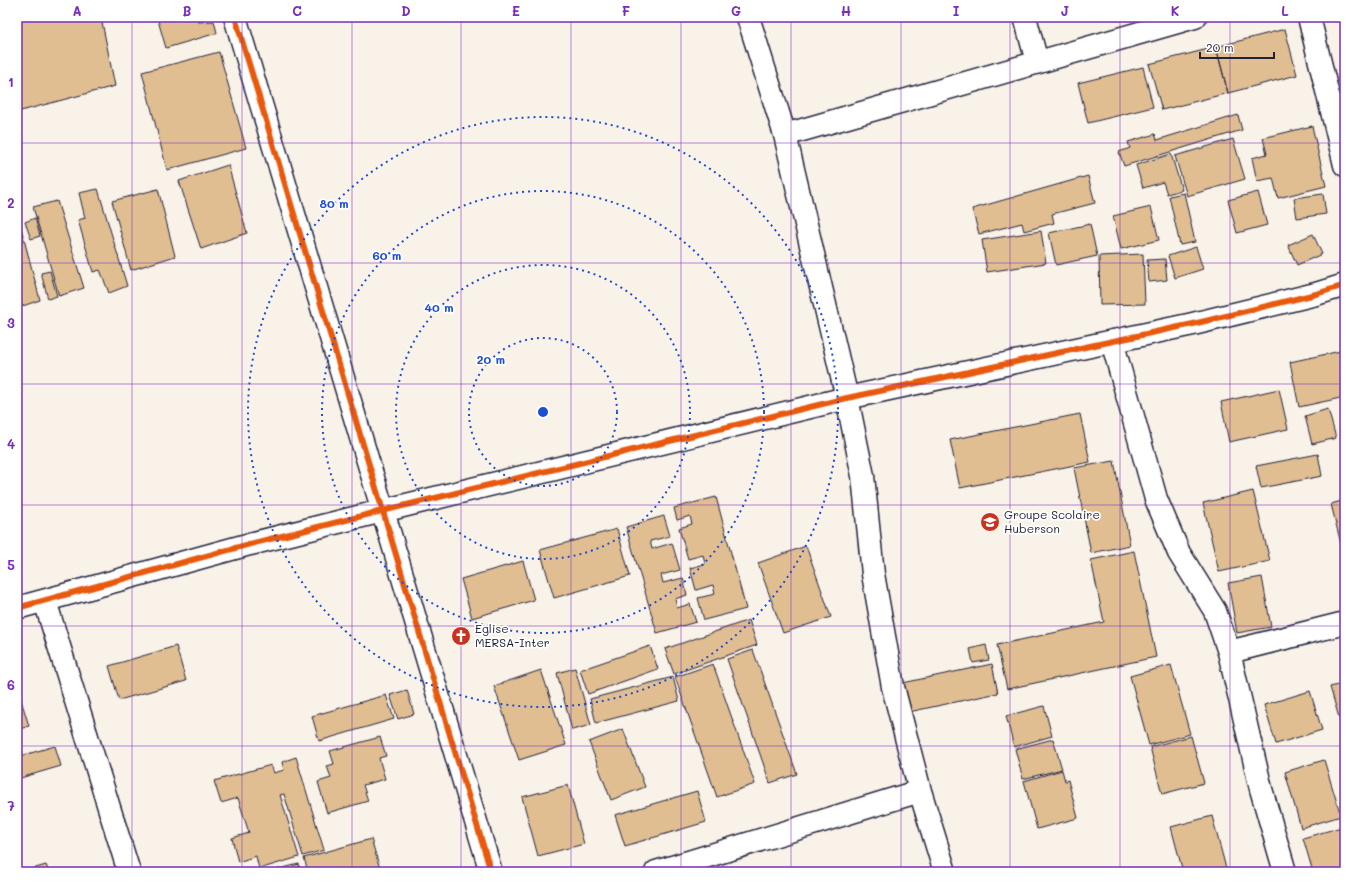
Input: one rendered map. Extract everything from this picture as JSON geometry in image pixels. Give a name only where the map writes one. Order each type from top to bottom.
[{"type":"street","points":[[235,17],[491,872]]},
{"type":"street","points":[[748,17],[785,135],[847,398],[863,476],[874,574],[893,687],[920,791],[945,872]]},
{"type":"street","points":[[1025,17],[1037,62]]},
{"type":"street","points":[[785,135],[1195,17]]},
{"type":"street","points":[[1309,17],[1345,165]]},
{"type":"street","points":[[17,608],[243,546],[382,511],[847,398],[1193,324],[1316,294],[1345,285]]},
{"type":"street","points":[[1112,341],[1156,499],[1179,553],[1215,612],[1229,652],[1261,789],[1285,872]]},
{"type":"street","points":[[45,601],[129,872]]},
{"type":"street","points":[[1229,652],[1345,623]]},
{"type":"street","points":[[656,872],[920,791]]},
{"type":"building","points":[[17,17],[101,17],[115,86],[17,112]]},
{"type":"building","points":[[157,17],[197,17],[198,22],[214,21],[217,33],[166,48]]},
{"type":"building","points":[[1285,29],[1297,75],[1228,93],[1216,47]]},
{"type":"building","points":[[1216,47],[1228,93],[1162,110],[1149,64]]},
{"type":"building","points":[[219,52],[246,148],[167,170],[142,72]]},
{"type":"building","points":[[1143,67],[1153,107],[1088,123],[1078,83]]},
{"type":"building","points":[[1238,115],[1242,130],[1124,166],[1119,152],[1130,148],[1128,142],[1155,134],[1157,140]]},
{"type":"building","points":[[1312,126],[1326,186],[1278,198],[1273,178],[1257,181],[1252,158],[1267,154],[1263,138]]},
{"type":"building","points":[[1233,139],[1245,179],[1187,196],[1175,156]]},
{"type":"building","points":[[1171,154],[1182,190],[1167,194],[1163,182],[1143,188],[1136,165]]},
{"type":"building","points":[[228,165],[247,233],[201,249],[179,181]]},
{"type":"building","points":[[1088,176],[1095,203],[1052,214],[1054,223],[1024,231],[1022,223],[979,234],[972,209]]},
{"type":"building","points":[[98,189],[127,286],[109,293],[100,270],[93,272],[78,220],[85,218],[79,193]]},
{"type":"building","points":[[158,189],[175,256],[131,270],[112,201]]},
{"type":"building","points":[[1258,192],[1267,225],[1237,233],[1228,200]]},
{"type":"building","points":[[1184,193],[1195,242],[1180,245],[1169,196]]},
{"type":"building","points":[[1323,194],[1326,214],[1297,218],[1294,198]]},
{"type":"building","points":[[57,201],[84,288],[59,296],[33,207]]},
{"type":"building","points":[[1151,207],[1159,240],[1121,249],[1113,216]]},
{"type":"building","points":[[35,218],[40,236],[31,239],[25,222]]},
{"type":"building","points":[[20,224],[40,300],[17,308],[17,225]]},
{"type":"building","points":[[1090,224],[1097,256],[1056,265],[1049,233]]},
{"type":"building","points":[[1041,231],[1046,263],[987,272],[982,240]]},
{"type":"building","points":[[1313,234],[1322,254],[1297,265],[1288,245]]},
{"type":"building","points":[[1196,247],[1203,269],[1175,278],[1168,256]]},
{"type":"building","points":[[1143,254],[1145,304],[1100,305],[1099,256]]},
{"type":"building","points":[[1165,259],[1167,280],[1149,282],[1147,260]]},
{"type":"building","points":[[50,271],[57,296],[48,299],[41,273]]},
{"type":"building","points":[[1345,350],[1345,397],[1299,407],[1290,362]]},
{"type":"building","points":[[1279,389],[1288,429],[1229,442],[1221,402]]},
{"type":"building","points":[[1328,409],[1336,438],[1312,444],[1305,416]]},
{"type":"building","points":[[1080,414],[1090,462],[960,488],[950,440]]},
{"type":"building","points":[[1318,454],[1322,476],[1261,488],[1256,466]]},
{"type":"building","points":[[1114,461],[1130,545],[1091,553],[1074,468]]},
{"type":"building","points":[[1253,491],[1270,561],[1219,572],[1203,503]]},
{"type":"building","points":[[716,497],[746,609],[704,620],[698,598],[715,594],[713,585],[696,590],[690,568],[705,564],[703,555],[688,559],[679,528],[692,524],[690,516],[677,520],[674,508]]},
{"type":"building","points":[[1345,500],[1345,556],[1344,556],[1331,504]]},
{"type":"building","points":[[664,516],[670,536],[650,541],[652,549],[672,543],[680,570],[661,575],[663,583],[683,578],[687,595],[675,599],[677,608],[690,604],[696,622],[657,633],[626,527]]},
{"type":"building","points":[[617,529],[630,576],[554,598],[540,550]]},
{"type":"building","points":[[806,546],[831,617],[783,633],[758,563]]},
{"type":"building","points":[[1134,551],[1156,657],[1007,689],[997,645],[1104,622],[1091,560]]},
{"type":"building","points":[[523,561],[534,600],[472,618],[461,579]]},
{"type":"building","points":[[1262,577],[1271,627],[1237,633],[1228,583]]},
{"type":"building","points":[[749,620],[757,645],[674,674],[665,649]]},
{"type":"building","points":[[986,645],[989,660],[973,663],[970,649]]},
{"type":"building","points":[[176,646],[186,681],[119,700],[109,666]]},
{"type":"building","points":[[650,646],[658,669],[588,694],[580,670]]},
{"type":"building","points":[[753,650],[797,774],[770,783],[727,659]]},
{"type":"building","points":[[713,664],[755,784],[717,797],[675,677]]},
{"type":"building","points":[[992,664],[998,693],[904,713],[898,684]]},
{"type":"building","points":[[1171,665],[1190,734],[1149,745],[1130,676]]},
{"type":"building","points":[[575,668],[591,725],[572,730],[557,673]]},
{"type":"building","points":[[541,670],[566,745],[519,760],[494,686]]},
{"type":"building","points":[[673,677],[679,701],[596,723],[590,699]]},
{"type":"building","points":[[1345,683],[1345,738],[1330,687]]},
{"type":"building","points":[[17,687],[29,726],[17,730]]},
{"type":"building","points":[[407,690],[414,714],[398,719],[390,695]]},
{"type":"building","points":[[1310,691],[1322,730],[1276,744],[1264,705]]},
{"type":"building","points":[[386,695],[394,719],[319,741],[312,716]]},
{"type":"building","points":[[1044,706],[1052,736],[1014,747],[1006,716]]},
{"type":"building","points":[[623,729],[645,787],[611,800],[589,742]]},
{"type":"building","points":[[1191,736],[1204,783],[1162,794],[1150,747]]},
{"type":"building","points":[[380,737],[386,756],[379,758],[385,779],[363,785],[368,801],[327,813],[318,782],[331,778],[327,766],[334,764],[330,751]]},
{"type":"building","points":[[1053,739],[1062,769],[1023,779],[1015,749]]},
{"type":"building","points":[[55,746],[61,766],[17,779],[17,757]]},
{"type":"building","points":[[296,757],[324,850],[303,856],[284,794],[280,795],[299,857],[259,869],[256,856],[238,862],[232,838],[249,833],[238,798],[221,803],[214,781],[271,765],[274,773],[284,770],[282,762]]},
{"type":"building","points":[[1324,760],[1341,816],[1301,828],[1285,772]]},
{"type":"building","points":[[1062,770],[1065,781],[1068,780],[1078,818],[1037,829],[1024,781]]},
{"type":"building","points":[[568,785],[584,844],[538,856],[522,797]]},
{"type":"building","points":[[697,791],[706,822],[625,846],[615,815]]},
{"type":"building","points":[[1212,816],[1227,872],[1183,872],[1171,827]]},
{"type":"building","points":[[1345,826],[1345,872],[1313,872],[1303,838]]},
{"type":"building","points":[[371,839],[381,872],[308,872],[304,858]]},
{"type":"building","points":[[299,864],[301,872],[267,872]]},
{"type":"building","points":[[46,865],[49,872],[22,872]]},
{"type":"cycle path","points":[[235,17],[491,872]]},
{"type":"cycle path","points":[[17,608],[250,544],[382,511],[847,398],[1193,324],[1316,294],[1345,285]]},
{"type":"place","name":"Groupe Scolaire Huberson","points":[[990,522]]},
{"type":"place","name":"Eglise MERSA-Inter","points":[[461,636]]}]
